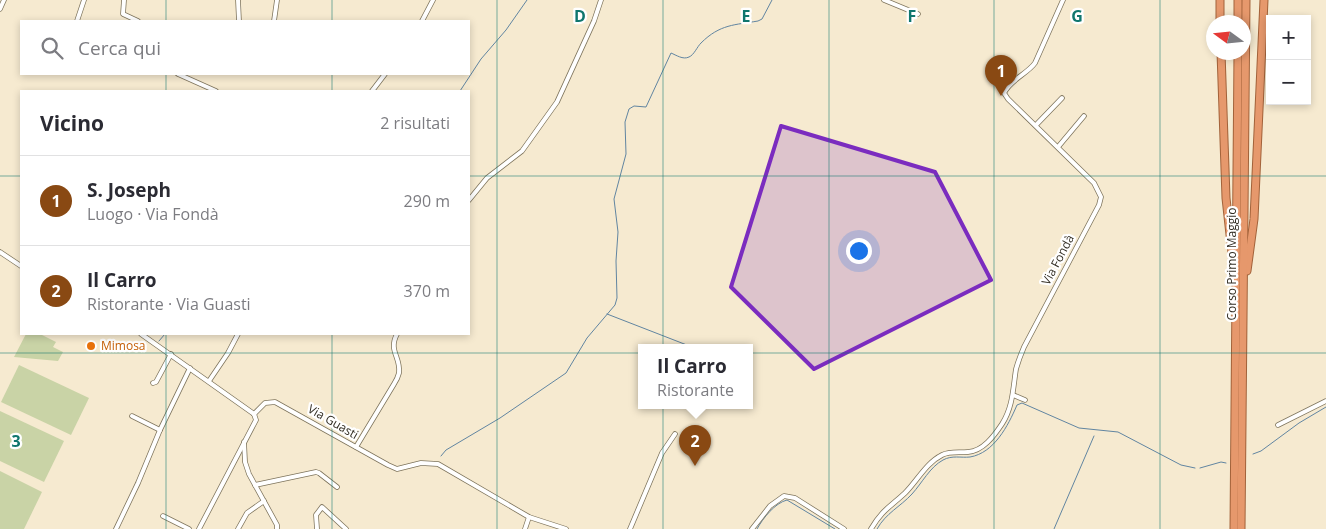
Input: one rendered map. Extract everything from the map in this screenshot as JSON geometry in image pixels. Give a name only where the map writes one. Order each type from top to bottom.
[{"type":"highway","points":[[1220,0],[1220,15]]},
{"type":"highway","points":[[1238,0],[1238,15]]},
{"type":"highway","name":"Corso Primo Maggio","points":[[1244,15],[1246,0]]},
{"type":"highway","points":[[1240,318],[1246,295],[1247,271],[1254,219],[1264,0]]},
{"type":"highway","points":[[1222,60],[1226,198],[1240,318]]},
{"type":"highway","name":"Corso Primo Maggio","points":[[1240,60],[1241,529]]},
{"type":"highway","name":"Corso Primo Maggio","points":[[1234,529],[1240,318]]},
{"type":"street","points":[[0,9],[4,0]]},
{"type":"street","points":[[77,20],[84,0]]},
{"type":"street","points":[[124,0],[123,14],[136,20]]},
{"type":"street","points":[[238,0],[239,20]]},
{"type":"street","points":[[274,20],[277,0]]},
{"type":"street","points":[[423,20],[433,0]]},
{"type":"street","points":[[470,199],[487,178],[522,151],[550,114],[594,21],[601,0]]},
{"type":"street","points":[[884,0],[918,14]]},
{"type":"street","name":"Via Fondà","points":[[1013,395],[1016,368],[1024,348],[1099,205],[1101,197],[1094,183],[1004,93],[1008,86],[1030,71],[1036,63],[1064,0]]},
{"type":"street","points":[[180,75],[214,90]]},
{"type":"street","points":[[373,90],[384,75]]},
{"type":"street","points":[[1036,125],[1062,98]]},
{"type":"street","points":[[1058,147],[1084,116]]},
{"type":"street","points":[[0,254],[20,265]]},
{"type":"street","points":[[142,335],[254,414],[256,420],[236,455],[199,529]]},
{"type":"street","points":[[208,381],[228,353],[237,335]]},
{"type":"street","points":[[356,447],[399,374],[393,346],[397,335]]},
{"type":"street","points":[[153,383],[156,382],[171,354]]},
{"type":"street","points":[[116,529],[190,368]]},
{"type":"street","points":[[871,529],[882,513],[904,494],[935,460],[943,454],[974,451],[983,446],[1003,422],[1013,395],[1025,400]]},
{"type":"street","points":[[1278,425],[1326,401]]},
{"type":"street","name":"Via Guasti","points":[[254,414],[264,403],[275,402],[397,469],[420,463],[438,464],[530,516],[566,529]]},
{"type":"street","points":[[132,416],[160,430]]},
{"type":"street","points":[[630,529],[662,453],[675,434]]},
{"type":"street","points":[[244,442],[245,462],[255,485],[277,525],[277,529]]},
{"type":"street","points":[[255,485],[316,472],[337,486]]},
{"type":"street","points":[[752,529],[770,506],[784,496],[795,498],[844,529]]},
{"type":"street","points":[[238,529],[247,513],[264,501]]},
{"type":"street","points":[[316,529],[316,515],[322,507],[346,529]]},
{"type":"street","points":[[163,516],[189,529]]},
{"type":"street","points":[[525,529],[530,516]]},
{"type":"highlighted area","points":[[781,126],[935,172],[991,280],[814,369],[731,287]]},
{"type":"green space","points":[[25,335],[42,335],[56,342],[53,347],[63,352],[58,361],[14,357]]},
{"type":"green space","points":[[19,365],[89,398],[71,435],[1,402]]},
{"type":"green space","points":[[0,411],[64,441],[44,482],[0,461]]},
{"type":"green space","points":[[0,471],[42,492],[24,529],[0,529]]},
{"type":"waterway","points":[[461,90],[481,59],[506,30],[527,0]]},
{"type":"waterway","points":[[441,456],[446,450],[500,418],[566,373],[587,338],[615,305],[617,298],[616,261],[618,232],[614,199],[626,154],[625,122],[629,109],[634,106],[646,107],[671,53],[687,58],[715,32],[728,26],[762,19],[772,0]]},
{"type":"waterway","points":[[607,314],[684,344]]},
{"type":"waterway","points":[[159,341],[164,335]]},
{"type":"waterway","points":[[877,529],[912,494],[938,463],[950,458],[970,457],[979,454],[993,444],[1005,430],[1017,405],[1022,403],[1079,428],[1118,432],[1181,465],[1195,468]]},
{"type":"waterway","points":[[1253,454],[1261,451],[1299,423],[1326,407]]},
{"type":"waterway","points":[[1054,529],[1094,436]]},
{"type":"waterway","points":[[1200,468],[1221,462],[1226,463]]},
{"type":"waterway","points":[[757,529],[770,511],[778,504],[787,500],[835,529]]},
{"type":"place","name":"S. Joseph","points":[[1001,96]]},
{"type":"place","name":"Mimosa","points":[[91,346]]},
{"type":"place","name":"Il Carro","points":[[695,466]]}]
